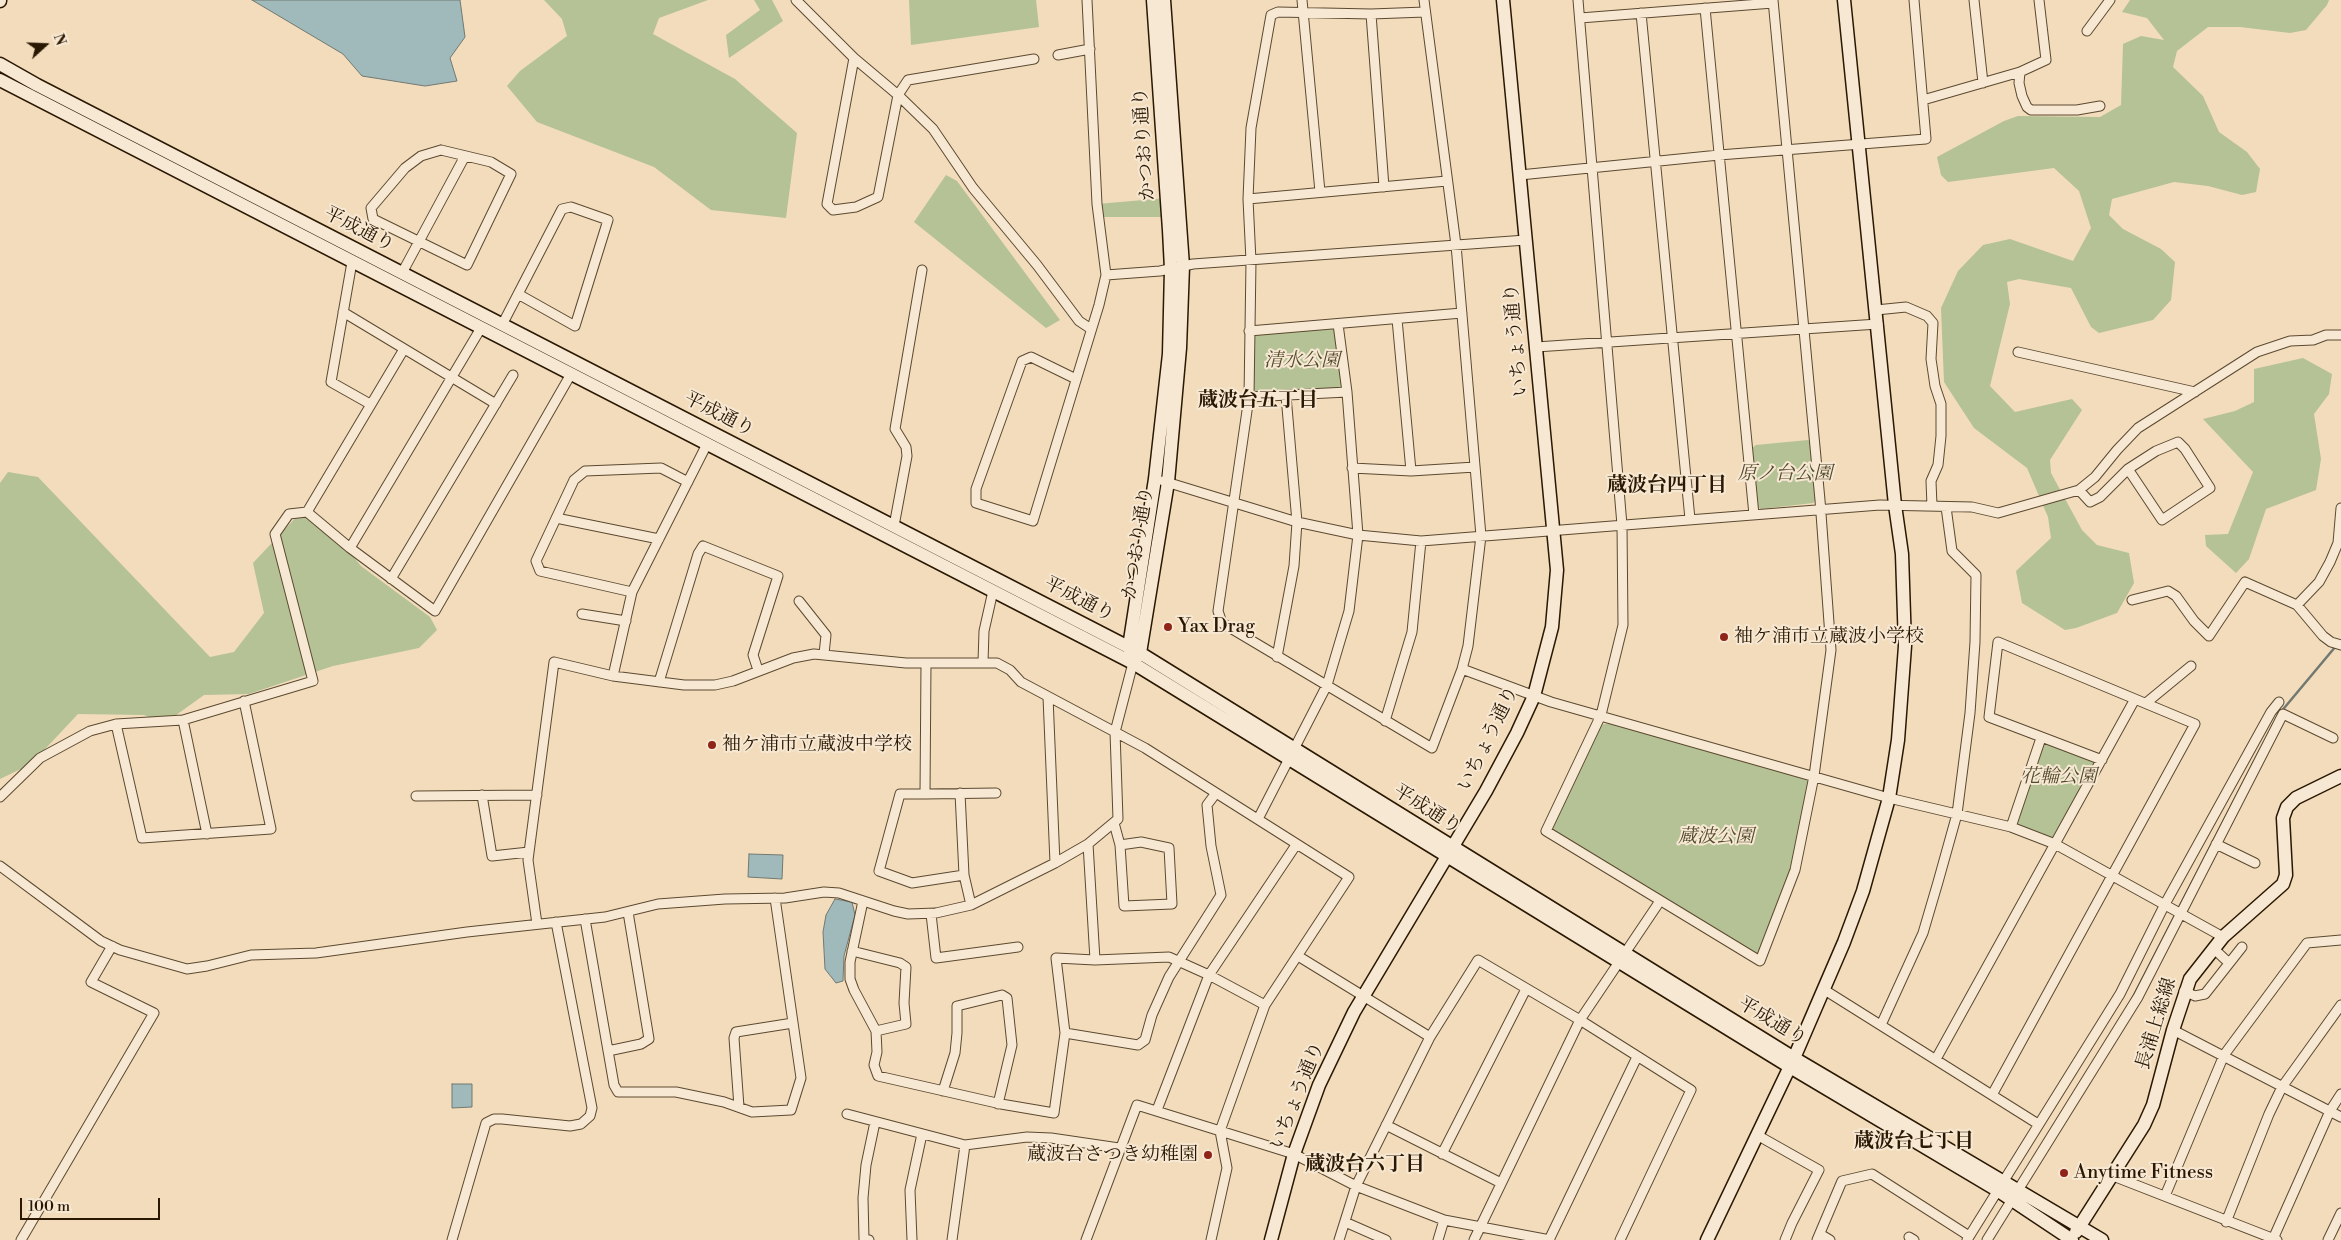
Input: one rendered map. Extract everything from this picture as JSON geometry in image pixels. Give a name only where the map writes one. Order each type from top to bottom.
[{"type":"street","points":[[796,0],[854,58],[898,95],[934,129],[973,188],[1038,264],[1079,321],[1091,329]]},
{"type":"street","points":[[1076,379],[1031,357],[1022,361],[976,490],[976,503],[1033,520],[1076,379],[1091,329],[1106,276],[1097,204],[1087,0]]},
{"type":"street","name":"かつおり通り","points":[[1153,0],[1177,268]]},
{"type":"street","name":"かつおり通り","points":[[1134,654],[1162,481],[1180,348],[1164,0]]},
{"type":"street","points":[[1302,0],[1320,192]]},
{"type":"street","points":[[1424,0],[1456,245],[1481,536],[1468,646],[1462,669],[1432,748],[1385,722],[1327,685],[1222,623],[1218,611],[1249,397],[1251,261],[1248,199],[1251,128],[1271,15],[1278,12],[1371,14],[1425,12]]},
{"type":"street","name":"いちょう通り","points":[[1271,1240],[1294,1154],[1319,1085],[1363,996],[1486,790],[1517,733],[1534,696],[1552,627],[1557,570],[1504,0]]},
{"type":"street","points":[[1578,0],[1622,525],[1623,625],[1600,716],[1546,831],[1760,961],[1795,870],[1814,776],[1831,650],[1805,329],[1773,2],[1580,18]]},
{"type":"street","points":[[1707,1240],[1792,1062],[1844,942],[1863,891],[1889,798],[1898,740],[1905,646],[1902,554],[1895,505],[1844,0]]},
{"type":"street","points":[[1520,175],[1656,163],[1719,155],[1926,139],[1914,0]]},
{"type":"street","points":[[1974,0],[1983,83]]},
{"type":"street","points":[[1923,100],[2020,72],[2046,60],[2039,0]]},
{"type":"street","points":[[2087,31],[2110,0]]},
{"type":"street","points":[[1705,8],[1754,515]]},
{"type":"street","points":[[1641,13],[1690,519]]},
{"type":"street","points":[[1371,14],[1384,187]]},
{"type":"street","points":[[1058,55],[1090,49]]},
{"type":"street","points":[[854,58],[827,204],[833,210],[856,207],[878,197],[898,95],[908,80],[1034,59]]},
{"type":"street","name":"平成通り","points":[[0,64],[37,86],[894,526],[1134,654],[1449,852],[1792,1062],[2016,1196],[2079,1226],[2102,1240]]},
{"type":"street","points":[[2020,72],[2019,84],[2022,96],[2028,107],[2032,110],[2068,110],[2100,106]]},
{"type":"street","name":"平成通り","points":[[0,80],[993,591],[1134,654]]},
{"type":"street","points":[[441,150],[491,162],[511,174],[467,265],[420,241],[374,219],[372,208],[405,168],[421,156],[441,150]]},
{"type":"street","points":[[402,274],[465,156]]},
{"type":"street","points":[[1248,199],[1448,181]]},
{"type":"street","points":[[502,325],[518,294],[562,209],[570,207],[608,220],[575,326],[518,294]]},
{"type":"street","points":[[1106,276],[1251,261],[1526,240]]},
{"type":"street","points":[[352,262],[331,382],[370,404]]},
{"type":"street","points":[[894,526],[907,456],[906,447],[895,429],[922,270]]},
{"type":"street","points":[[1876,310],[1906,307],[1931,319],[1933,323],[1931,359],[1940,404],[1941,436],[1938,465],[1931,481],[1932,506]]},
{"type":"street","points":[[343,312],[496,404]]},
{"type":"street","points":[[1249,331],[1462,313]]},
{"type":"street","points":[[1397,319],[1411,471]]},
{"type":"street","points":[[1258,819],[1327,685],[1349,610],[1358,535],[1347,392],[1338,324]]},
{"type":"street","points":[[1536,347],[1878,324]]},
{"type":"street","points":[[350,548],[481,328]]},
{"type":"street","points":[[1162,481],[1297,522],[1358,535],[1421,541],[1821,508],[1895,505],[1972,507],[1998,513],[2079,490],[2095,477],[2138,428],[2257,352],[2290,340],[2313,340],[2326,335],[2341,335]]},
{"type":"street","points":[[307,512],[404,349]]},
{"type":"street","points":[[2018,352],[2195,392]]},
{"type":"street","points":[[0,797],[40,758],[90,731],[116,724],[183,720],[313,682],[275,534],[289,514],[307,512],[350,548],[435,611],[571,374]]},
{"type":"street","points":[[392,579],[513,375]]},
{"type":"street","points":[[1249,397],[1347,392]]},
{"type":"street","points":[[1277,656],[1294,566],[1297,522],[1286,396]]},
{"type":"street","points":[[2079,490],[2090,502],[2100,497],[2128,469],[2156,451],[2178,442],[2210,488],[2162,520],[2128,469]]},
{"type":"street","points":[[613,676],[632,592],[707,444]]},
{"type":"street","points":[[1352,468],[1411,471],[1475,467]]},
{"type":"street","points":[[632,592],[540,571],[536,561],[574,480],[585,471],[661,468],[688,482]]},
{"type":"street","points":[[1881,1025],[1923,933],[1956,814],[1970,713],[1976,575],[1952,551],[1946,507]]},
{"type":"street","points":[[2297,605],[2319,582],[2330,562],[2338,543],[2341,508]]},
{"type":"street","points":[[556,518],[659,539]]},
{"type":"street","points":[[1385,722],[1412,632],[1421,541]]},
{"type":"street","points":[[659,682],[698,554],[703,546],[778,576],[753,655],[758,670]]},
{"type":"street","points":[[2132,600],[2168,591],[2176,596],[2194,621],[2209,636],[2245,582],[2297,605],[2323,636],[2331,642],[2341,645]]},
{"type":"street","points":[[983,662],[984,631],[993,591]]},
{"type":"street","points":[[800,602],[826,635],[824,654]]},
{"type":"street","points":[[582,614],[626,621]]},
{"type":"street","points":[[1992,1095],[2195,724],[1998,642],[1989,717],[2102,760]]},
{"type":"street","points":[[537,924],[528,860],[554,662],[613,676],[684,686],[715,685],[733,681],[793,658],[814,654],[906,663],[997,663],[1010,670],[1021,682],[1114,732],[1258,819],[1349,878],[1265,1005],[1220,1131],[1227,1168],[1210,1240]]},
{"type":"street","points":[[0,866],[101,941],[187,969],[207,966],[251,954],[316,953],[585,919],[628,912],[658,904],[774,898],[824,892],[839,893],[894,911],[931,914],[971,905],[1054,863],[1088,844],[1118,819],[1114,732],[1134,654]]},
{"type":"street","points":[[925,794],[926,663]]},
{"type":"street","points":[[2146,703],[2192,666]]},
{"type":"street","points":[[1462,669],[1534,696],[1600,716],[1889,798],[2011,827],[2055,844],[2223,937]]},
{"type":"street","points":[[1048,697],[1054,863]]},
{"type":"street","points":[[1936,1059],[2135,699]]},
{"type":"street","points":[[116,724],[142,838],[271,829],[244,701]]},
{"type":"street","points":[[1830,1240],[1819,1237],[1842,1181],[1872,1174],[1968,1238],[2120,994],[2165,904],[2271,712],[2279,702]]},
{"type":"street","points":[[1987,1240],[2138,997],[2283,714],[2333,738]]},
{"type":"street","points":[[183,720],[207,834]]},
{"type":"street","points":[[2011,827],[2041,738]]},
{"type":"street","name":"長浦上総線","points":[[2072,1240],[2144,1125],[2152,1105],[2184,991],[2190,979],[2223,937],[2283,884],[2286,875],[2284,818],[2287,807],[2296,798],[2341,776]]},
{"type":"street","points":[[960,793],[964,875],[971,905]]},
{"type":"street","points":[[964,875],[912,883],[878,871],[900,794],[996,793]]},
{"type":"street","points":[[1065,1033],[1138,1045],[1145,1040],[1152,1015],[1178,961],[1221,895],[1211,846],[1207,805],[1216,793]]},
{"type":"street","points":[[482,795],[492,856],[529,852]]},
{"type":"street","points":[[416,796],[537,795]]},
{"type":"street","points":[[1114,823],[1120,845],[1124,906],[1172,904],[1169,848],[1142,842],[1120,845]]},
{"type":"street","points":[[1088,844],[1095,960]]},
{"type":"street","points":[[2216,844],[2255,863]]},
{"type":"street","points":[[1157,1110],[1209,976],[1296,845]]},
{"type":"street","points":[[585,919],[614,1085],[618,1092],[676,1092],[724,1102],[752,1112],[791,1110],[801,1078],[774,898]]},
{"type":"street","points":[[863,901],[850,962],[850,979],[876,1031],[877,1052],[874,1065],[878,1076],[998,1104],[1054,1113],[1065,1033],[1056,958],[1095,960],[1163,957],[1178,961],[1265,1005]]},
{"type":"street","points":[[1474,1240],[1580,1020],[1623,959],[1660,901]]},
{"type":"street","points":[[608,1050],[641,1044],[649,1039],[628,912]]},
{"type":"street","points":[[931,914],[936,958],[1018,948]]},
{"type":"street","points":[[452,1240],[486,1123],[494,1119],[502,1119],[570,1126],[581,1124],[590,1116],[592,1108],[556,922]]},
{"type":"street","points":[[2165,1196],[2224,1055],[2307,943],[2341,940]]},
{"type":"street","points":[[21,1240],[154,1013],[92,982],[112,946]]},
{"type":"street","points":[[2184,991],[2195,996],[2205,994],[2242,947]]},
{"type":"street","points":[[2213,948],[2229,964]]},
{"type":"street","points":[[852,951],[900,963],[906,967],[904,1003],[906,1024],[876,1031]]},
{"type":"street","points":[[1298,956],[1430,1037]]},
{"type":"street","points":[[1339,1240],[1356,1186],[1386,1125],[1430,1037],[1478,960],[1580,1020],[1691,1090],[1620,1240]]},
{"type":"street","points":[[1442,1154],[1526,989]]},
{"type":"street","points":[[1823,989],[2038,1124]]},
{"type":"street","points":[[943,1091],[955,1053],[958,1032],[957,1006],[1002,995],[1007,998],[1012,1045],[998,1104]]},
{"type":"street","points":[[2226,1222],[2268,1114],[2282,1087],[2341,1005]]},
{"type":"street","points":[[739,1108],[734,1038],[736,1032],[793,1023]]},
{"type":"street","points":[[2172,1030],[2224,1055],[2341,1117]]},
{"type":"street","points":[[1086,1240],[1137,1105],[1294,1154],[1356,1186],[1444,1220],[1550,1240],[1637,1057]]},
{"type":"street","points":[[2113,1176],[2226,1222],[2275,1239],[2330,1111],[2341,1094]]},
{"type":"street","points":[[847,1114],[965,1145],[1027,1137],[1051,1138],[1120,1148]]},
{"type":"street","points":[[869,1240],[864,1239],[863,1198],[866,1165],[875,1122]]},
{"type":"street","points":[[1386,1125],[1501,1183]]},
{"type":"street","points":[[912,1240],[910,1190],[922,1134]]},
{"type":"street","points":[[1757,1135],[1819,1170],[1792,1222],[1785,1240]]},
{"type":"street","points":[[952,1240],[965,1145]]},
{"type":"street","name":"平成通り","points":[[2016,1196],[2072,1240]]},
{"type":"street","points":[[2328,1240],[2341,1213]]},
{"type":"street","points":[[1438,1240],[1444,1220]]},
{"type":"street","points":[[1345,1222],[1386,1240]]},
{"type":"green space","points":[[544,0],[708,0],[659,18],[653,34],[735,79],[797,133],[786,218],[711,210],[654,167],[537,122],[507,86],[520,71],[567,36],[562,19]]},
{"type":"green space","points":[[754,0],[772,0],[783,21],[729,58],[726,35],[760,10]]},
{"type":"green space","points":[[909,0],[1036,0],[1039,27],[911,45]]},
{"type":"green space","points":[[2130,0],[2329,0],[2306,30],[2290,33],[2240,27],[2208,27],[2177,51],[2173,67],[2203,96],[2219,132],[2247,152],[2260,169],[2256,192],[2242,195],[2208,186],[2174,182],[2112,199],[2109,215],[2123,229],[2161,249],[2175,262],[2171,300],[2153,320],[2099,333],[2091,327],[2071,288],[2019,279],[2007,282],[2010,304],[1990,386],[2015,412],[2072,399],[2082,410],[2050,460],[2051,473],[2082,530],[2097,545],[2129,553],[2134,583],[2117,613],[2076,628],[2065,630],[2022,603],[2016,571],[2051,538],[2048,517],[2027,468],[1974,428],[1944,382],[1941,308],[1958,271],[1983,245],[2010,239],[2073,261],[2091,228],[2079,191],[2054,168],[1948,182],[1941,175],[1937,157],[2004,121],[2018,116],[2100,117],[2121,105],[2123,44],[2141,36],[2164,40],[2147,18],[2122,12]]},
{"type":"green space","points":[[946,175],[957,181],[1060,320],[1046,328],[914,222]]},
{"type":"green space","points":[[1167,198],[1169,217],[1098,217],[1097,204]]},
{"type":"green space","name":"清水公園","points":[[1338,324],[1347,392],[1249,397],[1249,331]]},
{"type":"green space","points":[[2303,358],[2332,374],[2329,394],[2314,414],[2321,459],[2316,490],[2266,509],[2249,559],[2236,573],[2206,546],[2205,535],[2228,534],[2253,472],[2203,419],[2235,411],[2254,402],[2254,369]]},
{"type":"green space","name":"原ノ台公園","points":[[1808,440],[1812,443],[1819,497],[1813,503],[1761,509],[1757,506],[1751,449],[1756,445]]},
{"type":"green space","points":[[8,472],[38,477],[210,657],[234,652],[264,613],[253,563],[300,513],[335,535],[361,566],[430,617],[437,630],[419,648],[333,666],[249,694],[204,695],[165,723],[144,715],[78,714],[31,764],[0,779],[0,483]]},
{"type":"green space","name":"蔵波公園","points":[[1610,723],[1814,776],[1795,870],[1760,961],[1546,831],[1600,725]]},
{"type":"green space","name":"花輪公園","points":[[2041,738],[2102,760],[2055,844],[2011,827]]},
{"type":"water","points":[[252,0],[460,0],[465,37],[450,58],[457,81],[425,86],[362,76],[343,54]]},
{"type":"water","points":[[749,854],[783,855],[782,879],[748,877]]},
{"type":"water","points":[[835,899],[852,902],[855,915],[844,956],[843,981],[836,983],[825,969],[823,932],[826,915]]},
{"type":"water","points":[[452,1084],[472,1084],[472,1107],[452,1108]]},
{"type":"waterway","points":[[2280,713],[2336,646]]},
{"type":"waterway","points":[[2131,1001],[2260,750]]},
{"type":"place","name":"Yax Drag","points":[[1168,627]]},
{"type":"place","name":"袖ケ浦市立蔵波小学校","points":[[1724,637]]},
{"type":"place","name":"袖ケ浦市立蔵波中学校","points":[[712,745]]},
{"type":"place","name":"蔵波台さつき幼稚園","points":[[1208,1155]]},
{"type":"place","name":"Anytime Fitness","points":[[2064,1173]]},
{"type":"district","name":"蔵波台五丁目","points":[[1258,401]]},
{"type":"district","name":"蔵波台四丁目","points":[[1667,486]]},
{"type":"district","name":"蔵波台七丁目","points":[[1914,1142]]},
{"type":"district","name":"蔵波台六丁目","points":[[1365,1165]]}]
